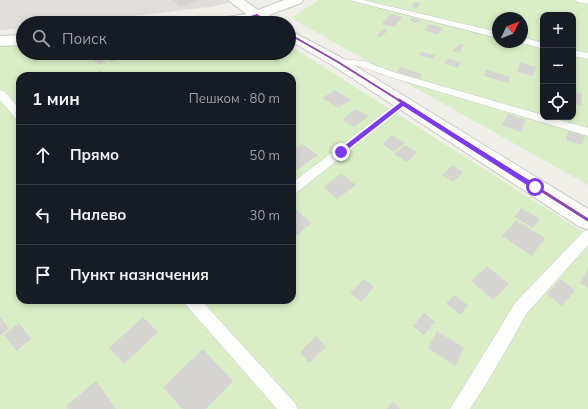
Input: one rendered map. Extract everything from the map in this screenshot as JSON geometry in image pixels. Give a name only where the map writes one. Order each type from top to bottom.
[{"type":"street","points":[[235,0],[257,15]]},
{"type":"street","points":[[254,16],[296,0]]},
{"type":"street","points":[[296,38],[338,62],[588,220]]},
{"type":"street","points":[[0,41],[16,40]]},
{"type":"lane","points":[[353,0],[492,34]]},
{"type":"lane","points":[[580,0],[588,2]]},
{"type":"lane","points":[[528,42],[540,45]]},
{"type":"lane","points":[[576,54],[588,56]]},
{"type":"lane","points":[[338,62],[361,63],[390,74],[588,132]]},
{"type":"lane","points":[[0,93],[16,111]]},
{"type":"lane","points":[[296,187],[403,103]]},
{"type":"lane","points":[[459,409],[482,375],[521,308],[588,236]]},
{"type":"lane","points":[[195,304],[289,409]]},
{"type":"shaded area","points":[[0,0],[242,0],[210,7],[134,16],[16,16],[16,29],[0,30]]},
{"type":"green space","points":[[319,0],[588,0],[588,185],[296,21],[296,16],[294,16]]},
{"type":"green space","points":[[16,45],[16,60],[296,60],[296,49],[588,235],[588,409],[0,409],[0,46]]},
{"type":"building","points":[[172,0],[200,0],[181,7]]},
{"type":"building","points":[[415,2],[421,3],[417,8],[411,7]]},
{"type":"building","points":[[390,14],[402,17],[394,27],[382,24]]},
{"type":"building","points":[[412,18],[421,20],[419,23],[410,21]]},
{"type":"building","points":[[429,24],[443,28],[437,35],[424,30]]},
{"type":"building","points":[[383,29],[388,30],[381,37],[376,36]]},
{"type":"building","points":[[459,44],[464,45],[459,53],[453,51]]},
{"type":"building","points":[[420,52],[435,55],[433,59],[419,55]]},
{"type":"building","points":[[448,58],[461,63],[457,68],[444,63]]},
{"type":"building","points":[[93,60],[103,60],[106,62],[99,65]]},
{"type":"building","points":[[520,62],[536,67],[533,76],[517,72]]},
{"type":"building","points":[[400,67],[422,74],[420,79],[397,72]]},
{"type":"building","points":[[486,70],[510,77],[508,83],[484,76]]},
{"type":"building","points":[[335,90],[351,100],[338,108],[322,98]]},
{"type":"building","points":[[576,93],[582,94],[581,106],[576,104]]},
{"type":"building","points":[[356,109],[369,116],[354,127],[342,120]]},
{"type":"building","points":[[508,114],[526,120],[520,132],[502,125]]},
{"type":"building","points":[[568,131],[584,135],[583,145],[566,140]]},
{"type":"building","points":[[392,135],[405,143],[394,152],[382,144]]},
{"type":"building","points":[[302,144],[318,155],[297,170],[296,148]]},
{"type":"building","points":[[405,145],[418,152],[407,162],[394,154]]},
{"type":"building","points":[[452,165],[463,172],[453,182],[442,175]]},
{"type":"building","points":[[341,174],[356,185],[337,199],[323,187]]},
{"type":"building","points":[[521,208],[540,219],[533,228],[514,217]]},
{"type":"building","points":[[296,210],[312,223],[296,236]]},
{"type":"building","points":[[516,220],[545,238],[532,256],[502,236]]},
{"type":"building","points":[[487,266],[509,284],[493,300],[471,281]]},
{"type":"building","points":[[588,269],[588,288],[580,283]]},
{"type":"building","points":[[364,279],[374,287],[361,302],[350,293]]},
{"type":"building","points":[[560,279],[575,290],[562,306],[547,294]]},
{"type":"building","points":[[454,295],[468,305],[461,315],[446,304]]},
{"type":"building","points":[[424,313],[435,322],[424,335],[413,326]]},
{"type":"building","points":[[0,316],[9,329],[0,336]]},
{"type":"building","points":[[143,317],[158,332],[124,364],[109,348]]},
{"type":"building","points":[[19,323],[31,339],[16,351],[4,335]]},
{"type":"building","points":[[437,331],[464,348],[455,366],[428,348]]},
{"type":"building","points":[[316,336],[326,347],[309,363],[300,352]]},
{"type":"building","points":[[203,349],[233,381],[206,409],[182,409],[163,387]]},
{"type":"building","points":[[96,381],[116,409],[68,409],[66,406]]},
{"type":"building","points":[[393,401],[400,409],[387,409]]},
{"type":"transit line","points":[[254,16],[259,16]]},
{"type":"transit line","points":[[296,38],[338,62],[588,220]]},
{"type":"route","points":[[341,152],[403,103],[535,187]]}]
